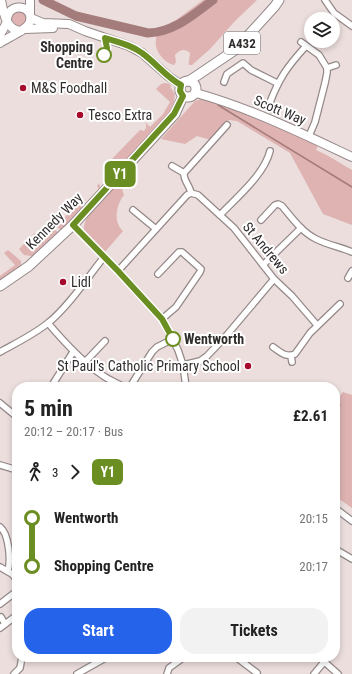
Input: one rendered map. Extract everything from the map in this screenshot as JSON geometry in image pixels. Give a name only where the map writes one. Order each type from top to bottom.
[{"type":"main road","points":[[1,0],[7,21],[14,30],[55,28],[85,31]]},
{"type":"main road","points":[[4,0],[25,9],[30,16],[43,23],[69,24],[85,31]]},
{"type":"main road","points":[[0,35],[7,21],[10,10],[18,7],[27,0]]},
{"type":"main road","points":[[0,43],[23,30],[29,24],[30,0]]},
{"type":"main road","name":"A432","points":[[191,86],[203,72],[235,50],[277,3],[284,0]]},
{"type":"main road","name":"Scott Way","points":[[85,31],[129,46],[142,53],[168,76],[309,136],[352,157]]},
{"type":"main road","points":[[191,86],[191,97],[183,96],[180,91],[191,86]]},
{"type":"main road","name":"Kennedy Way","points":[[0,286],[29,266],[73,225],[174,114],[183,96]]},
{"type":"street","points":[[325,0],[334,13],[352,26]]},
{"type":"street","points":[[271,109],[269,105],[277,83],[303,44],[319,55],[323,60],[327,73],[315,122],[309,136]]},
{"type":"street","points":[[224,82],[227,74],[243,63],[250,70],[277,83]]},
{"type":"street","points":[[326,68],[336,65]]},
{"type":"street","points":[[118,271],[186,195],[191,193],[191,188],[184,179],[184,173],[227,125]]},
{"type":"street","points":[[220,215],[262,169],[270,151]]},
{"type":"street","points":[[172,166],[184,173]]},
{"type":"street","name":"St Andrews","points":[[191,193],[198,195],[234,228],[274,279],[292,296],[317,325]]},
{"type":"street","points":[[261,220],[275,205],[278,204],[282,206],[301,228],[316,239],[352,252]]},
{"type":"street","points":[[133,210],[156,229]]},
{"type":"street","points":[[73,225],[162,319],[173,340],[182,365],[185,382]]},
{"type":"street","points":[[263,265],[301,228]]},
{"type":"street","points":[[158,274],[179,252],[182,252],[201,269],[176,307],[162,319]]},
{"type":"street","points":[[0,352],[29,336],[48,323],[59,312],[104,257]]},
{"type":"street","points":[[348,278],[352,271]]},
{"type":"street","points":[[182,365],[200,361],[207,356],[226,336],[274,279]]},
{"type":"street","points":[[273,347],[292,359],[303,341],[317,325],[340,304]]},
{"type":"street","points":[[48,323],[73,352],[103,376],[114,382]]},
{"type":"street","points":[[133,382],[152,352],[157,347],[173,340]]},
{"type":"street","points":[[85,362],[105,341]]},
{"type":"street","points":[[54,382],[73,352]]},
{"type":"street","points":[[0,403],[12,413]]},
{"type":"street","points":[[0,465],[12,468]]},
{"type":"street","points":[[340,512],[352,521]]},
{"type":"street","points":[[0,527],[7,536],[10,572]]},
{"type":"street","points":[[340,552],[352,559]]},
{"type":"street","points":[[0,567],[12,574]]},
{"type":"street","points":[[0,604],[12,595]]},
{"type":"street","points":[[1,617],[5,624]]},
{"type":"street","points":[[0,628],[12,619]]},
{"type":"street","points":[[14,674],[20,668],[21,662]]},
{"type":"street","points":[[77,674],[98,662]]},
{"type":"street","points":[[167,674],[169,668],[177,662]]},
{"type":"street","points":[[243,662],[257,673]]},
{"type":"street","points":[[314,674],[324,662],[338,674]]},
{"type":"shaded area","points":[[203,0],[257,0],[236,20],[210,49],[192,65],[189,65],[190,53],[184,50],[175,55],[176,62],[174,65],[168,63],[160,55],[156,46],[158,29],[176,20]]},
{"type":"shaded area","points":[[19,10],[26,15],[27,18],[22,25],[19,26],[12,21],[11,18],[16,11]]},
{"type":"shaded area","points":[[161,84],[170,84],[171,87],[169,90],[171,88],[175,94],[171,112],[108,181],[104,176],[112,163],[111,160],[140,130],[144,131],[146,124],[144,121],[150,127],[163,114],[170,102],[156,89]]},
{"type":"shaded area","points":[[204,98],[287,130],[318,145],[316,150],[352,170],[352,225],[323,214],[290,153],[237,121],[229,120],[211,140],[197,136],[185,144],[161,139],[195,101]]},
{"type":"shaded area","points":[[116,182],[121,186],[124,195],[119,204],[117,213],[118,223],[123,231],[105,252],[88,238],[84,227],[90,213]]},
{"type":"shaded area","points":[[99,183],[101,191],[62,231],[56,226],[81,201],[85,204],[99,189],[97,186]]},
{"type":"shaded area","points":[[53,228],[60,234],[36,256],[24,255],[19,249],[35,233],[39,237],[46,235]]},
{"type":"shaded area","points":[[8,250],[21,261],[21,266],[0,281],[0,276],[15,265],[4,253]]},
{"type":"shaded area","points":[[343,392],[352,395],[352,508],[340,500],[340,396]]},
{"type":"waterway","points":[[43,0],[76,16],[148,33],[166,30],[183,22],[213,0]]},
{"type":"waterway","points":[[218,105],[352,187]]},
{"type":"bus line","name":"Y1","points":[[104,55],[107,48],[105,38],[129,46],[142,53],[168,76],[181,85],[180,91],[183,96],[182,102],[174,114],[73,225],[162,319],[173,339]]},
{"type":"place","name":"Shopping Centre","points":[[104,55]]},
{"type":"place","name":"M&S Foodhall","points":[[23,88]]},
{"type":"place","name":"Tesco Extra","points":[[80,115]]},
{"type":"place","name":"Lidl","points":[[63,282]]},
{"type":"place","name":"Wentworth","points":[[173,339]]},
{"type":"place","name":"St Paul's Catholic Primary School","points":[[248,366]]}]
